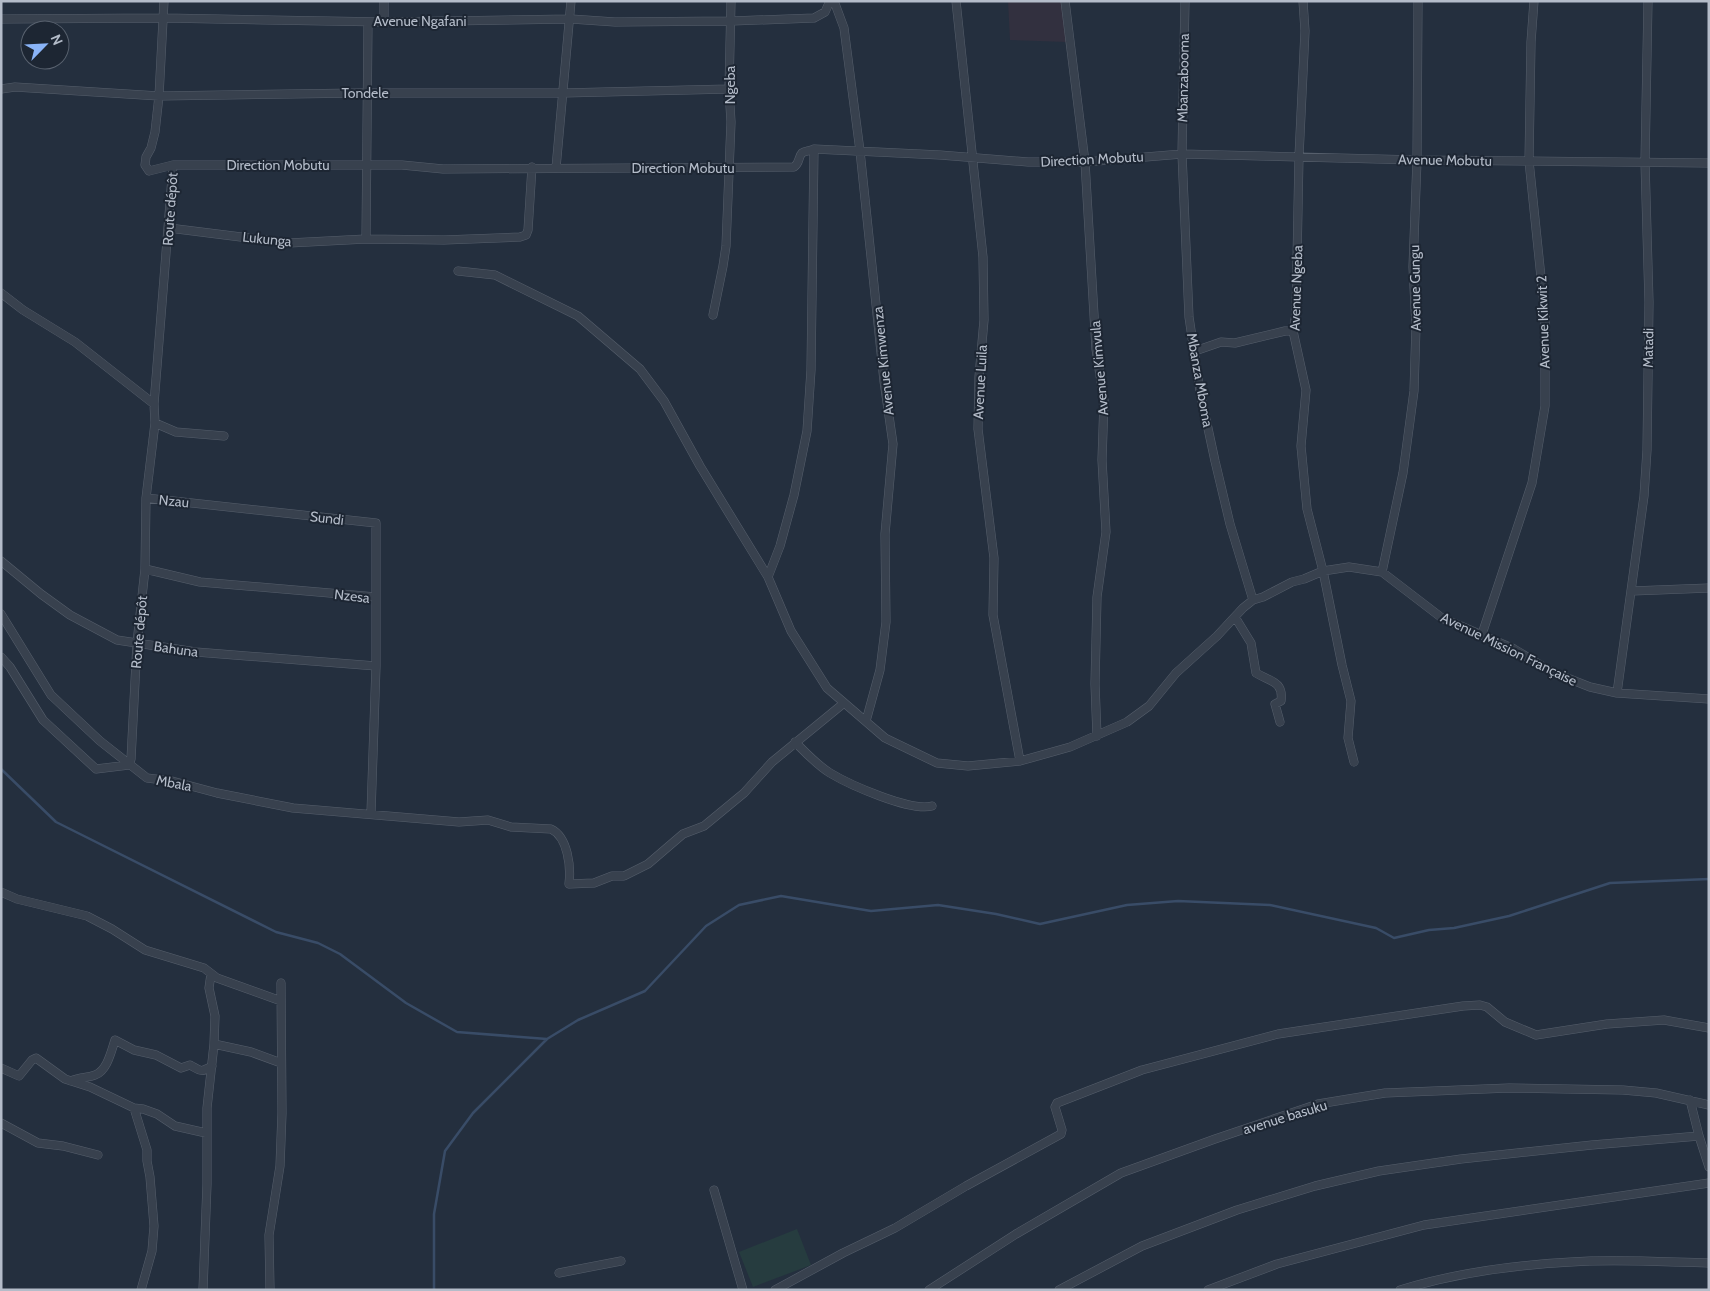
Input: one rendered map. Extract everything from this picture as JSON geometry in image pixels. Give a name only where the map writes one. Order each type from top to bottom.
[{"type":"street","name":"Route dépôt","points":[[154,404],[173,165],[149,171],[145,165],[156,132],[164,1]]},
{"type":"street","points":[[384,1],[384,22]]},
{"type":"street","points":[[556,168],[571,19],[571,1]]},
{"type":"street","name":"Ngeba","points":[[713,315],[724,266],[726,246],[731,122],[729,89],[731,1]]},
{"type":"street","name":"Avenue Ngafani","points":[[1,19],[164,18],[368,22],[571,19],[615,22],[732,21],[814,18],[826,12],[830,1]]},
{"type":"street","name":"Avenue Kimwenza","points":[[834,1],[844,28],[860,151],[892,444],[886,534],[886,622],[880,670],[866,721]]},
{"type":"street","name":"Avenue Luila","points":[[956,1],[983,257],[984,320],[979,377],[978,429],[994,558],[993,615],[1020,761]]},
{"type":"street","name":"Avenue Kimvula","points":[[1065,1],[1085,162],[1096,349],[1104,401],[1102,460],[1106,532],[1097,597],[1095,684],[1097,736]]},
{"type":"street","name":"Mbanzabooma","points":[[1182,154],[1185,1]]},
{"type":"street","name":"Avenue Ngeba","points":[[1303,1],[1305,31],[1296,314],[1293,332],[1306,390],[1301,446],[1307,509],[1323,571],[1351,701],[1348,738],[1354,762]]},
{"type":"street","name":"Avenue Gungu","points":[[1382,572],[1403,473],[1414,391],[1416,326],[1413,267],[1417,160],[1418,1]]},
{"type":"street","name":"Avenue Kikwit 2","points":[[1482,634],[1532,483],[1545,406],[1545,316],[1529,161],[1531,42],[1534,1]]},
{"type":"street","name":"Matadi","points":[[1617,693],[1644,496],[1649,302],[1645,162],[1648,1]]},
{"type":"street","points":[[366,239],[368,22]]},
{"type":"street","name":"Tondele","points":[[1,89],[15,87],[159,96],[563,93],[729,89]]},
{"type":"street","points":[[768,577],[780,546],[794,495],[807,431],[811,370],[814,149]]},
{"type":"street","name":"Direction Mobutu","points":[[173,165],[402,166],[443,169],[532,167],[729,168],[794,167],[798,164],[801,154],[814,149],[1028,162],[1085,162],[1182,154]]},
{"type":"street","name":"Avenue Mobutu","points":[[1182,154],[1417,160],[1709,164]]},
{"type":"street","name":"Mbanza Mboma","points":[[1182,154],[1189,317],[1200,391],[1230,524],[1253,600]]},
{"type":"street","name":"Lukunga","points":[[169,228],[289,243],[366,239],[444,240],[520,237],[526,235],[528,230],[532,167]]},
{"type":"street","points":[[458,271],[495,275],[578,316],[640,369],[664,401],[700,466],[768,577],[796,638],[827,688],[885,738],[937,763],[968,766],[1020,761],[1070,747],[1127,722],[1148,706],[1176,672],[1217,636],[1253,600]]},
{"type":"street","points":[[1,293],[23,310],[75,342],[154,404]]},
{"type":"street","points":[[1195,351],[1222,342],[1235,342],[1285,331],[1293,332]]},
{"type":"street","name":"Nzau","points":[[154,404],[155,423],[146,498],[278,512]]},
{"type":"street","points":[[155,423],[176,432],[224,436]]},
{"type":"street","name":"Route dépôt","points":[[129,764],[132,759],[137,643],[145,568],[146,498]]},
{"type":"street","name":"Sundi","points":[[278,512],[376,523],[376,597]]},
{"type":"street","name":"Bahuna","points":[[1,561],[41,594],[70,614],[117,640],[196,652],[376,666]]},
{"type":"street","name":"Avenue Mission Française","points":[[1253,600],[1292,582],[1323,571],[1355,567],[1382,572],[1442,618],[1514,649],[1556,674],[1590,687],[1617,693],[1709,699]]},
{"type":"street","name":"Nzesa","points":[[145,568],[200,582],[376,597],[376,666],[371,813]]},
{"type":"street","points":[[1632,591],[1709,588]]},
{"type":"street","name":"Mbala","points":[[1,614],[51,695],[100,741],[147,778],[172,781],[217,793],[293,808],[371,813],[459,822],[488,820],[511,827],[551,829],[556,832],[563,842],[570,871],[569,884],[594,882],[612,876],[628,875],[648,864],[683,834],[704,826],[744,792],[772,762],[795,742]]},
{"type":"street","points":[[1235,617],[1251,643],[1256,673],[1278,684],[1282,693],[1280,701],[1275,704],[1280,722]]},
{"type":"street","points":[[1,657],[10,667],[43,720],[96,769],[129,764]]},
{"type":"street","points":[[844,703],[795,742],[830,773],[897,802],[921,807],[932,806]]},
{"type":"street","points":[[1,892],[17,899],[87,916],[145,950],[204,968],[217,978],[281,1001]]},
{"type":"street","points":[[203,1290],[207,1184],[206,1133],[215,1016],[209,988],[211,974]]},
{"type":"street","points":[[270,1290],[269,1235],[280,1166],[282,1113],[281,983]]},
{"type":"street","points":[[776,1290],[843,1253],[895,1228],[966,1186],[1061,1134],[1062,1130],[1055,1107],[1056,1103],[1152,1067],[1278,1034],[1463,1006],[1480,1005],[1487,1007],[1505,1022],[1536,1035],[1606,1024],[1664,1020],[1709,1028]]},
{"type":"street","points":[[71,1081],[98,1075],[105,1067],[115,1040],[134,1050],[156,1056],[182,1068],[190,1065],[196,1070],[202,1071],[212,1066]]},
{"type":"street","points":[[214,1044],[251,1052],[281,1062]]},
{"type":"street","points":[[1,1068],[19,1076],[32,1060],[36,1058],[66,1079],[134,1108],[157,1114],[175,1126],[206,1133]]},
{"type":"street","name":"avenue basuku","points":[[929,1290],[1016,1234],[1121,1173],[1318,1104],[1385,1093],[1509,1088],[1623,1090],[1656,1093],[1709,1105]]},
{"type":"street","points":[[1690,1100],[1709,1168]]},
{"type":"street","points":[[134,1108],[147,1150],[154,1226],[152,1251],[141,1290]]},
{"type":"street","points":[[1,1124],[38,1142],[98,1155]]},
{"type":"street","points":[[1059,1290],[1142,1246],[1237,1210],[1315,1186],[1370,1173],[1461,1159],[1699,1136]]},
{"type":"street","points":[[1208,1290],[1277,1264],[1424,1225],[1709,1183]]},
{"type":"street","points":[[714,1190],[743,1290]]},
{"type":"street","points":[[559,1273],[622,1262]]},
{"type":"street","points":[[1400,1290],[1421,1283],[1502,1268],[1572,1262],[1709,1263]]},
{"type":"shaded area","points":[[1008,1],[1062,1],[1067,42],[1010,40]]},
{"type":"green space","points":[[797,1229],[811,1265],[753,1287],[739,1252]]},
{"type":"waterway","points":[[1,769],[56,822],[276,932],[318,943],[340,954],[406,1003],[457,1032],[547,1039],[578,1020],[645,991],[706,926],[739,905],[781,896],[871,911],[938,905],[996,914],[1040,924],[1127,905],[1178,901],[1270,905],[1376,928],[1394,938],[1509,916],[1610,883],[1709,879]]},
{"type":"waterway","points":[[434,1290],[434,1214],[445,1151],[473,1113],[547,1039]]}]
